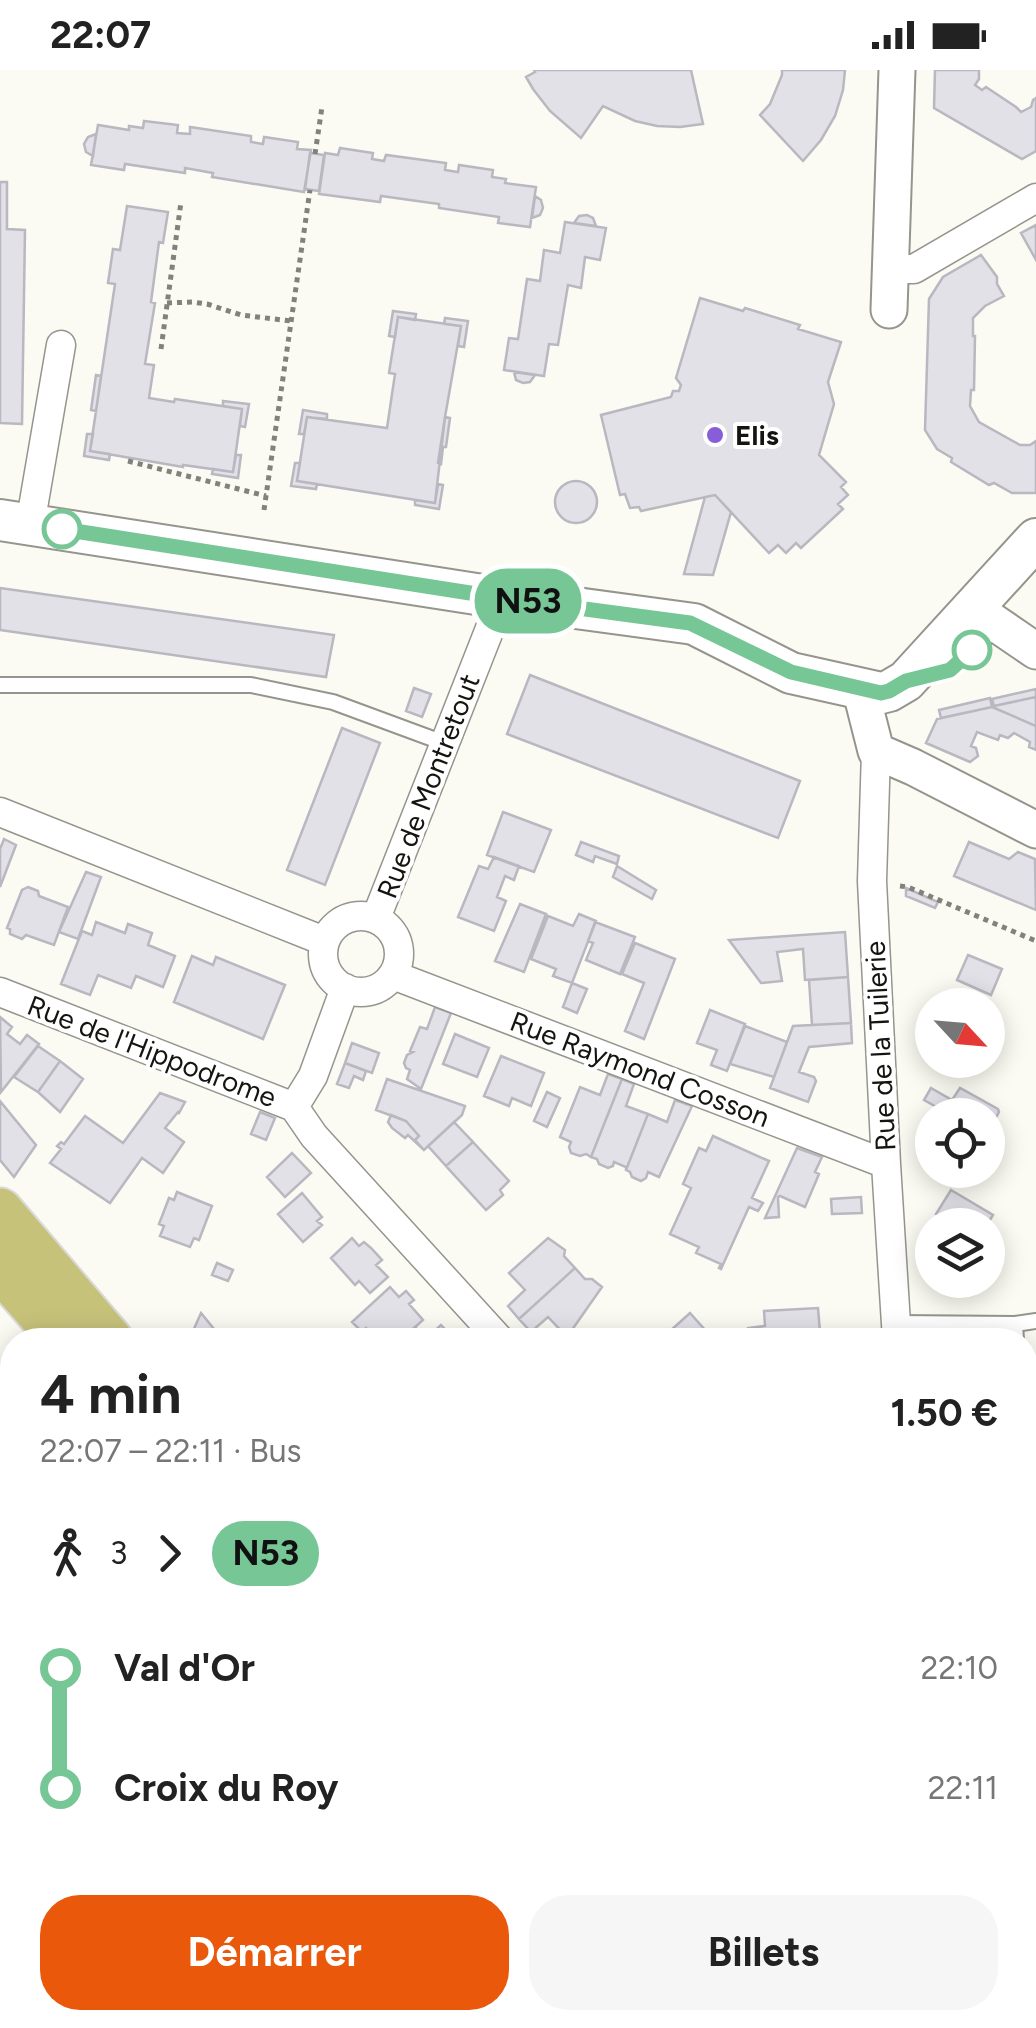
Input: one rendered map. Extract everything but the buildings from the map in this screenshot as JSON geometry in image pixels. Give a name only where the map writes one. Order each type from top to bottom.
[{"type":"main road","points":[[15,523],[694,624],[791,672],[881,693],[906,681],[1036,540]]},
{"type":"main road","points":[[3,1230],[56,1328]]},
{"type":"main road","points":[[3,1230],[98,1328]]},
{"type":"street","points":[[889,310],[897,70]]},
{"type":"street","points":[[891,269],[914,270],[1036,198]]},
{"type":"street","points":[[15,523],[61,344]]},
{"type":"street","name":"Rue de Montretout","points":[[376,918],[502,598]]},
{"type":"street","points":[[973,608],[1036,651]]},
{"type":"street","points":[[860,688],[876,751],[1036,830]]},
{"type":"street","name":"Rue de la Tuilerie","points":[[876,751],[872,881],[897,1328]]},
{"type":"street","points":[[0,812],[324,941]]},
{"type":"street","points":[[364,915],[376,918],[386,924],[398,942],[400,954],[393,975],[377,989],[356,992],[328,974],[324,941],[340,921],[364,915]]},
{"type":"street","name":"Rue Raymond Cosson","points":[[393,975],[886,1164]]},
{"type":"street","points":[[294,1107],[313,1076],[345,988]]},
{"type":"street","name":"Rue de l'Hippodrome","points":[[0,992],[294,1107],[314,1136],[489,1328]]},
{"type":"lane","points":[[0,685],[250,685],[333,702],[444,743]]},
{"type":"path","points":[[315,154],[322,107]]},
{"type":"path","points":[[264,510],[310,190]]},
{"type":"path","points":[[161,349],[181,202]]},
{"type":"path","points":[[168,303],[207,304],[241,316],[291,321]]},
{"type":"path","points":[[128,461],[266,496]]},
{"type":"path","points":[[872,881],[908,887],[1036,941]]},
{"type":"bus line","name":"N53","points":[[62,529],[502,598],[690,623],[791,672],[881,693],[906,681],[950,670],[972,650]]},
{"type":"place","name":"Elis","points":[[715,435]]}]
